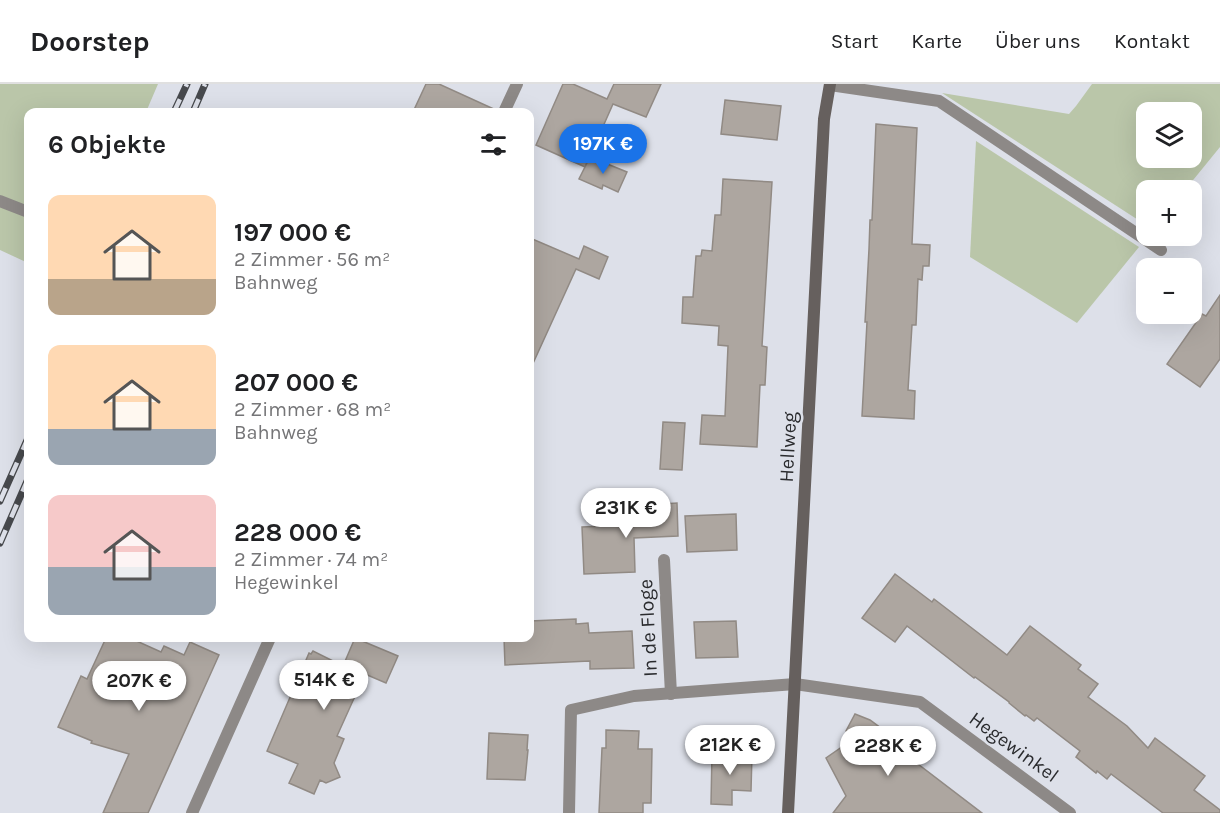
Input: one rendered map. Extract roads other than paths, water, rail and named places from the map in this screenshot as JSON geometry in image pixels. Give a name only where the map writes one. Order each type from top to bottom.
[{"type":"street","points":[[506,108],[517,84]]},
{"type":"street","points":[[830,85],[939,101],[1161,250]]},
{"type":"street","name":"Hellweg","points":[[788,813],[824,119],[830,85]]},
{"type":"street","points":[[0,201],[24,210]]},
{"type":"street","name":"In de Floge","points":[[664,560],[671,694]]},
{"type":"street","points":[[192,813],[268,642]]},
{"type":"street","name":"In de Floge","points":[[569,813],[572,710],[634,696],[795,684]]},
{"type":"street","name":"Hegewinkel","points":[[795,684],[920,702],[1070,813]]},
{"type":"railway","points":[[176,108],[187,84]]},
{"type":"railway","points":[[195,108],[205,84]]},
{"type":"railway","points":[[0,501],[24,447]]},
{"type":"railway","points":[[0,543],[24,488]]}]
